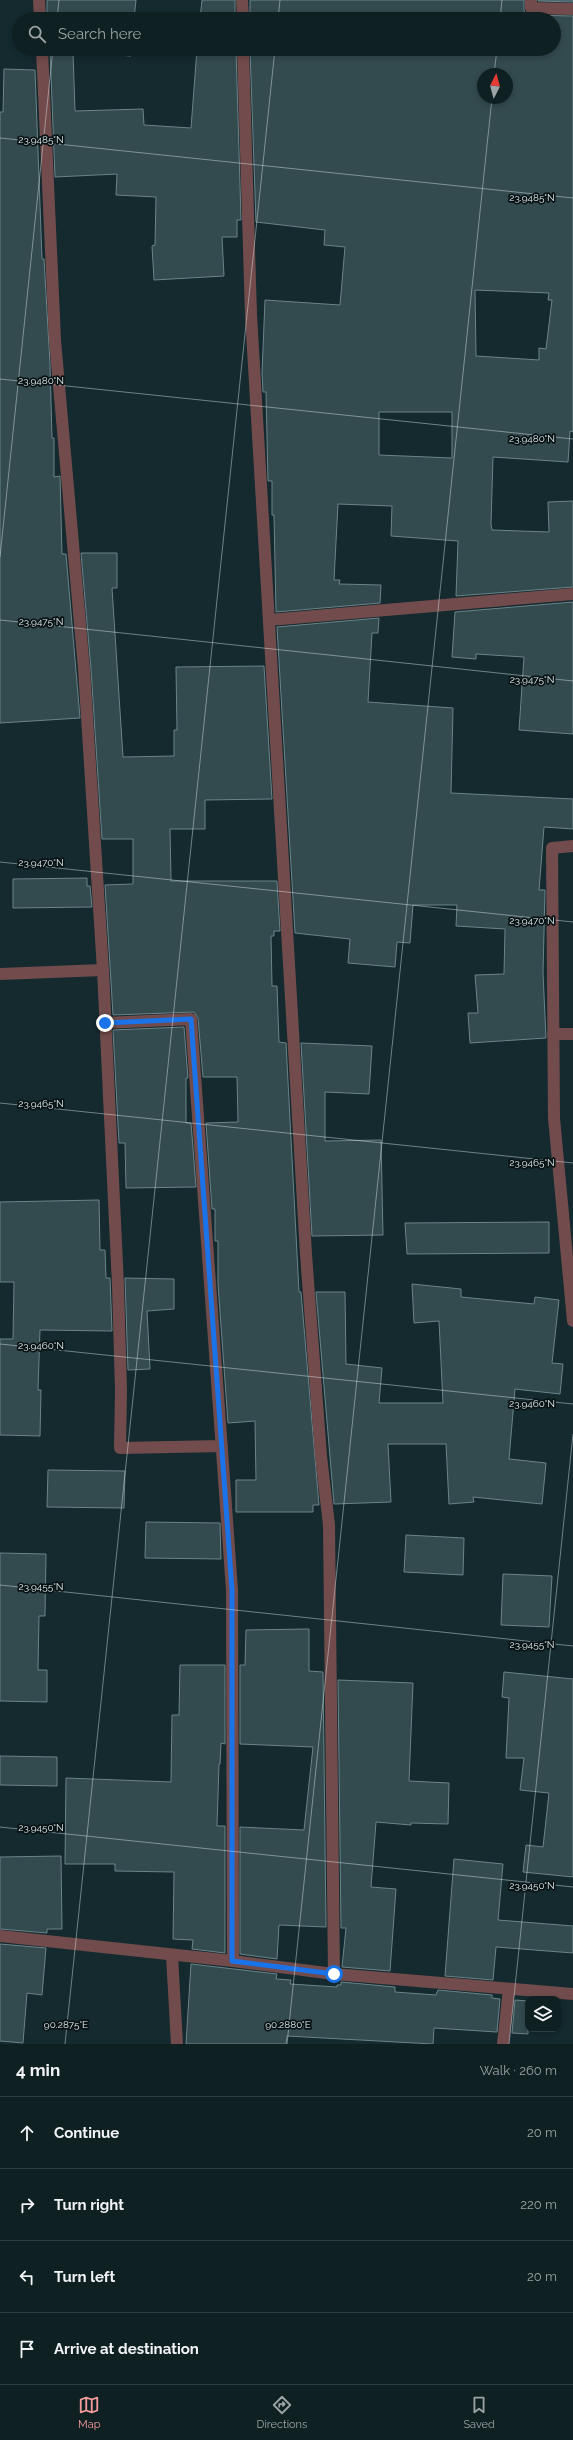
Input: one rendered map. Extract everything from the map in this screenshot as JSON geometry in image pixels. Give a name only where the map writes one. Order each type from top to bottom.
[{"type":"street","points":[[39,0],[40,12]]},
{"type":"street","points":[[242,0],[242,12]]},
{"type":"street","points":[[531,0],[531,8],[573,9]]},
{"type":"street","points":[[42,56],[55,340],[84,669],[105,1023],[118,1285],[121,1390],[120,1448],[222,1446]]},
{"type":"street","points":[[243,56],[251,315],[306,1254],[321,1456],[329,1525],[334,1974]]},
{"type":"street","points":[[269,620],[573,594]]},
{"type":"street","points":[[573,846],[552,848],[554,1118],[573,1321]]},
{"type":"street","points":[[0,974],[102,970]]},
{"type":"street","points":[[105,1023],[191,1019],[232,1590],[232,1961]]},
{"type":"street","points":[[553,1034],[573,1034]]},
{"type":"street","points":[[0,1936],[172,1956],[232,1961],[334,1974],[571,1994]]},
{"type":"street","points":[[172,1956],[177,2044]]},
{"type":"street","points":[[503,2044],[509,1989]]},
{"type":"building","points":[[47,0],[136,0],[135,12],[47,12]]},
{"type":"building","points":[[202,0],[235,0],[235,12],[201,12]]},
{"type":"building","points":[[250,0],[524,0],[525,12],[250,12]]},
{"type":"building","points":[[573,0],[573,2],[538,1]]},
{"type":"building","points":[[561,16],[573,16],[573,432],[570,431],[568,462],[493,457],[491,524],[492,530],[549,532],[548,502],[573,501],[573,587],[456,596],[458,541],[391,536],[392,506],[338,504],[334,580],[340,580],[339,584],[381,585],[380,603],[276,612],[274,515],[272,515],[272,481],[268,481],[266,392],[263,392],[262,373],[265,300],[340,305],[345,247],[324,245],[325,230],[256,222],[250,56],[561,56]],"holes":[[[475,290],[549,293],[548,300],[552,300],[546,349],[539,348],[539,360],[476,356]],[[379,412],[452,412],[452,458],[379,455]]]},
{"type":"building","points":[[50,56],[73,56],[75,111],[143,109],[144,125],[191,128],[196,56],[236,56],[241,220],[237,220],[237,237],[222,237],[224,276],[154,280],[152,246],[155,245],[156,197],[116,195],[117,174],[55,177]]},
{"type":"building","points":[[4,69],[35,70],[42,259],[44,259],[50,364],[52,438],[54,438],[54,477],[60,476],[62,554],[66,554],[80,718],[0,723],[0,112],[3,112]]},
{"type":"building","points":[[81,553],[117,553],[117,588],[112,588],[123,757],[174,756],[174,730],[177,730],[176,667],[264,666],[272,799],[205,800],[205,829],[170,829],[171,881],[277,881],[280,931],[274,931],[274,936],[271,936],[272,986],[277,986],[279,1042],[286,1043],[299,1292],[301,1292],[319,1505],[313,1505],[313,1512],[236,1512],[236,1480],[256,1480],[255,1421],[228,1423],[218,1284],[218,1241],[215,1241],[215,1209],[212,1209],[206,1123],[238,1122],[237,1077],[203,1077],[198,1018],[194,1012],[113,1015],[105,885],[133,884],[133,839],[102,839],[91,669]]},
{"type":"building","points":[[573,602],[573,734],[519,730],[524,657],[476,654],[476,659],[452,657],[455,612]]},
{"type":"building","points":[[379,618],[378,633],[372,633],[368,702],[453,708],[451,793],[573,799],[573,829],[544,827],[539,890],[545,890],[543,973],[546,1038],[470,1043],[468,1013],[478,1013],[475,975],[504,974],[505,929],[456,926],[457,905],[413,905],[410,943],[397,942],[395,967],[348,963],[350,939],[295,933],[277,627]]},
{"type":"building","points":[[87,878],[87,886],[90,886],[92,907],[13,908],[13,879]]},
{"type":"building","points":[[184,1027],[188,1078],[186,1078],[186,1123],[191,1123],[196,1187],[126,1188],[125,1143],[119,1143],[113,1030]]},
{"type":"building","points":[[301,1043],[372,1046],[369,1094],[325,1092],[325,1141],[381,1140],[383,1235],[312,1236]]},
{"type":"building","points":[[99,1200],[100,1250],[105,1250],[106,1278],[110,1278],[112,1331],[40,1330],[38,1390],[41,1390],[40,1436],[0,1435],[0,1339],[13,1339],[14,1282],[0,1282],[0,1202]]},
{"type":"building","points":[[549,1222],[549,1253],[407,1254],[405,1223]]},
{"type":"building","points":[[125,1278],[174,1279],[174,1309],[147,1311],[150,1369],[128,1370]]},
{"type":"building","points":[[412,1284],[461,1289],[461,1297],[534,1304],[535,1297],[559,1300],[552,1363],[563,1364],[560,1394],[515,1389],[509,1459],[546,1463],[542,1504],[473,1497],[474,1502],[449,1504],[446,1444],[388,1444],[391,1502],[334,1504],[316,1292],[345,1292],[346,1364],[382,1368],[379,1403],[443,1403],[439,1321],[414,1323]]},
{"type":"building","points":[[48,1470],[125,1471],[124,1508],[47,1507]]},
{"type":"building","points":[[146,1522],[220,1523],[221,1559],[145,1558]]},
{"type":"building","points":[[406,1535],[464,1538],[463,1575],[404,1572]]},
{"type":"building","points":[[0,1553],[46,1554],[45,1616],[39,1616],[38,1670],[47,1670],[47,1702],[0,1701]]},
{"type":"building","points":[[503,1574],[552,1576],[549,1627],[501,1625]]},
{"type":"building","points":[[309,1629],[309,1671],[323,1672],[326,1927],[279,1925],[277,1959],[240,1954],[240,1827],[304,1830],[313,1747],[240,1744],[240,1665],[245,1665],[246,1630]]},
{"type":"building","points":[[180,1665],[225,1665],[225,1744],[221,1743],[217,1826],[225,1826],[225,1953],[192,1949],[193,1940],[173,1939],[174,1872],[115,1871],[115,1864],[65,1864],[66,1778],[171,1782],[172,1715],[179,1715]]},
{"type":"building","points":[[504,1672],[573,1679],[573,1877],[523,1872],[526,1845],[543,1847],[549,1793],[520,1790],[524,1758],[506,1758],[509,1698],[502,1697]]},
{"type":"building","points":[[338,1680],[413,1683],[409,1781],[449,1783],[448,1824],[411,1823],[411,1825],[376,1822],[371,1887],[396,1889],[390,1971],[342,1967],[346,1928],[341,1928]]},
{"type":"building","points":[[0,1756],[57,1757],[57,1786],[0,1785]]},
{"type":"building","points":[[61,1856],[62,1929],[47,1929],[47,1933],[0,1929],[0,1857]]},
{"type":"building","points":[[454,1859],[503,1864],[498,1920],[573,1926],[573,1953],[496,1947],[493,1980],[445,1976]]},
{"type":"building","points":[[0,1944],[46,1948],[42,1995],[27,1993],[23,2043],[0,2041]]},
{"type":"building","points":[[191,1964],[277,1974],[276,1979],[291,1980],[290,1984],[337,1987],[337,1985],[341,1985],[341,1982],[395,1987],[395,1992],[436,1995],[438,1990],[492,1995],[492,1998],[500,1999],[497,2032],[434,2028],[433,2044],[287,2036],[286,2044],[186,2044]]},
{"type":"building","points":[[515,2000],[525,2001],[525,2032],[528,2032],[528,2034],[512,2033]]},
{"type":"route","points":[[105,1023],[191,1019],[232,1590],[232,1961],[334,1974]]}]
